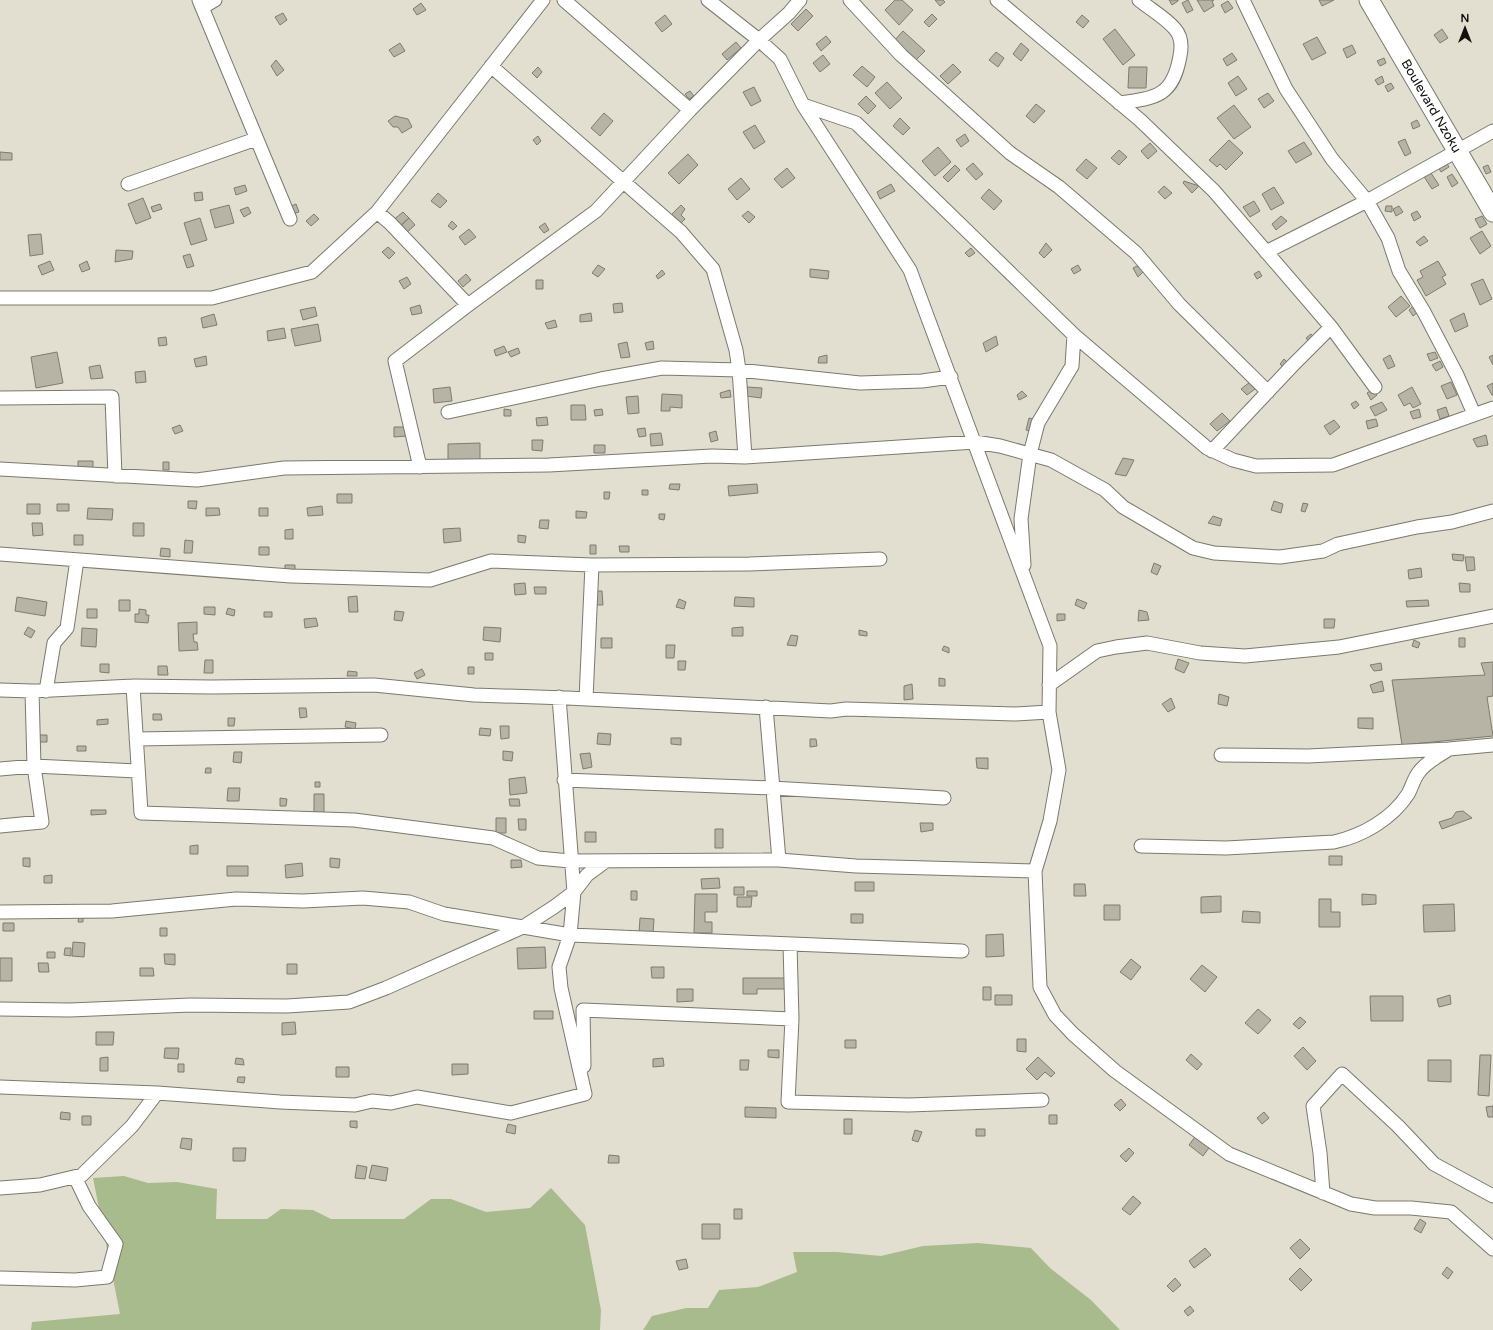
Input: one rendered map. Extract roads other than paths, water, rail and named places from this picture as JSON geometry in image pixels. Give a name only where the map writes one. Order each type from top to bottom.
[{"type":"street","points":[[215,0],[201,4],[290,219]]},
{"type":"street","points":[[0,298],[212,298],[312,272],[377,212],[543,0]]},
{"type":"street","points":[[564,0],[690,110]]},
{"type":"street","points":[[708,0],[759,40],[780,59],[803,105],[910,270],[1050,646],[1049,712],[1060,770],[1050,821],[1035,871],[1040,987],[1055,1015],[1073,1034],[1115,1071],[1229,1154],[1351,1204],[1376,1208],[1411,1208],[1450,1212],[1493,1249]]},
{"type":"street","points":[[420,467],[395,361],[468,305],[596,211],[690,110],[759,40],[789,13],[800,0]]},
{"type":"street","points":[[850,0],[901,55],[1010,153],[1058,187],[1136,253],[1180,304],[1268,392]]},
{"type":"street","points":[[997,0],[1120,103],[1214,191],[1331,327],[1358,362],[1374,387]]},
{"type":"street","points":[[1120,103],[1142,100],[1165,91],[1174,81],[1182,44],[1176,30],[1139,0]]},
{"type":"street","points":[[1243,0],[1286,89],[1332,159],[1367,201],[1388,238],[1399,271],[1424,312],[1457,375],[1474,414]]},
{"type":"street","name":"Boulevard Nzoku","points":[[1369,0],[1493,212]]},
{"type":"street","points":[[491,66],[682,232],[713,269],[736,350],[739,370],[745,457]]},
{"type":"street","points":[[803,105],[856,123],[1074,335],[1212,451],[1233,460],[1256,466],[1333,465],[1493,408]]},
{"type":"street","points":[[1266,252],[1367,201],[1493,131]]},
{"type":"street","points":[[128,184],[256,139]]},
{"type":"street","points":[[377,212],[390,223],[468,305]]},
{"type":"street","points":[[1212,451],[1331,327]]},
{"type":"street","points":[[1025,579],[1021,519],[1030,454],[1038,423],[1072,366],[1074,335]]},
{"type":"street","points":[[448,412],[601,379],[662,368],[739,370],[860,383],[922,381],[951,377]]},
{"type":"street","points":[[0,398],[112,397],[115,476]]},
{"type":"street","points":[[0,468],[197,480],[284,468],[549,465],[712,456],[745,457],[975,442],[1000,446],[1051,460],[1105,490],[1123,507],[1193,548],[1214,553],[1280,557],[1315,552],[1338,544],[1417,527],[1452,522],[1493,511]]},
{"type":"street","points":[[0,554],[291,576],[430,580],[491,561],[592,565],[749,564],[880,559]]},
{"type":"street","points":[[46,690],[54,644],[67,628],[77,560]]},
{"type":"street","points":[[586,699],[592,565]]},
{"type":"street","points":[[1049,685],[1097,651],[1116,647],[1147,644],[1200,653],[1245,656],[1339,647],[1493,616]]},
{"type":"street","points":[[0,690],[32,691],[133,686],[211,687],[374,685],[474,695],[831,711],[846,709],[1015,714],[1049,712]]},
{"type":"street","points":[[133,686],[137,771],[141,812],[354,820],[492,838],[538,858],[570,861],[779,860],[856,866],[1035,871]]},
{"type":"street","points":[[0,826],[42,822],[34,766],[32,691]]},
{"type":"street","points":[[559,698],[570,861],[574,892],[570,936],[559,967],[562,988],[585,1094]]},
{"type":"street","points":[[766,707],[779,860]]},
{"type":"street","points":[[136,739],[381,735]]},
{"type":"street","points":[[1221,755],[1308,756],[1449,749],[1493,745]]},
{"type":"street","points":[[1141,846],[1233,848],[1346,840],[1382,821],[1408,794],[1418,772],[1449,749]]},
{"type":"street","points":[[0,769],[34,766],[137,771]]},
{"type":"street","points":[[564,780],[772,788],[944,798]]},
{"type":"street","points":[[0,1009],[70,1010],[191,1005],[287,1006],[349,1002],[386,988],[523,927],[574,892],[587,875],[606,861]]},
{"type":"street","points":[[0,912],[112,911],[236,899],[303,901],[363,898],[409,902],[444,914],[570,936],[962,951]]},
{"type":"street","points":[[790,944],[792,1019],[788,1102],[909,1105],[1042,1100]]},
{"type":"street","points":[[585,1094],[583,1010],[792,1019]]},
{"type":"street","points":[[1323,1193],[1320,1153],[1313,1106],[1342,1074],[1398,1126],[1434,1164],[1493,1196]]},
{"type":"street","points":[[0,1087],[157,1093],[280,1102],[355,1105],[372,1101],[391,1103],[417,1098],[511,1113],[585,1094]]},
{"type":"street","points":[[0,1188],[40,1185],[82,1175],[132,1126],[157,1093]]},
{"type":"street","points":[[0,1278],[75,1280],[107,1277],[116,1244],[89,1206],[75,1177]]}]
